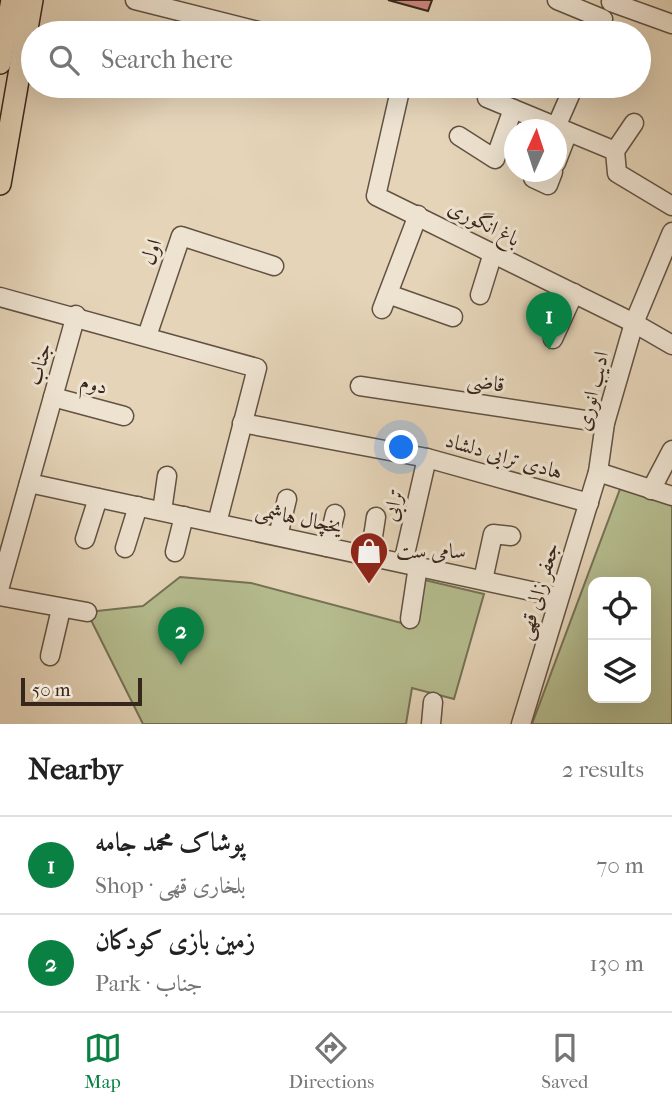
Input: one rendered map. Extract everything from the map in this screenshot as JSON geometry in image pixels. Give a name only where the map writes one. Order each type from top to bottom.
[{"type":"main road","points":[[0,63],[12,0]]},
{"type":"main road","points":[[28,21],[32,0]]},
{"type":"main road","points":[[0,184],[21,63]]},
{"type":"street","points":[[135,0],[218,21]]},
{"type":"street","points":[[556,0],[592,21]]},
{"type":"street","points":[[602,21],[611,1],[672,24]]},
{"type":"street","name":"باغ انگوری","points":[[398,98],[376,196],[634,323],[672,345]]},
{"type":"street","points":[[497,98],[513,109],[538,119]]},
{"type":"street","points":[[565,119],[571,98]]},
{"type":"street","points":[[459,136],[495,159],[513,109]]},
{"type":"street","points":[[634,123],[615,151],[617,173],[672,206]]},
{"type":"street","points":[[567,131],[615,151]]},
{"type":"street","points":[[418,215],[385,301],[453,317]]},
{"type":"street","name":"ادیب انوری","points":[[598,472],[605,423],[634,323],[672,232]]},
{"type":"street","name":"اول","points":[[146,336],[180,236],[274,266]]},
{"type":"street","points":[[480,295],[493,253]]},
{"type":"street","points":[[553,339],[574,293]]},
{"type":"street","points":[[0,297],[76,315],[257,368],[217,523]]},
{"type":"street","name":"جناب","points":[[0,586],[76,315]]},
{"type":"street","name":"قاضی","points":[[360,386],[605,423]]},
{"type":"street","name":"دوم","points":[[53,397],[124,416]]},
{"type":"street","name":"هادی ترابی دلشاد","points":[[242,424],[427,458],[589,503]]},
{"type":"street","points":[[651,490],[672,450]]},
{"type":"street","name":"ترابی","points":[[410,619],[411,565],[427,458]]},
{"type":"street","points":[[598,472],[672,496]]},
{"type":"street","name":"جعفر زالی قهی","points":[[521,724],[598,472]]},
{"type":"street","points":[[162,511],[167,476]]},
{"type":"street","name":"یخچال هاشمی","points":[[29,483],[559,597]]},
{"type":"street","points":[[85,539],[98,498]]},
{"type":"street","points":[[278,536],[286,499]]},
{"type":"street","points":[[125,548],[138,506]]},
{"type":"street","points":[[327,547],[335,514]]},
{"type":"street","points":[[175,552],[184,516]]},
{"type":"street","points":[[370,556],[376,517]]},
{"type":"street","points":[[483,580],[494,534],[511,536]]},
{"type":"street","points":[[0,596],[87,612]]},
{"type":"street","points":[[50,656],[61,608]]},
{"type":"street","points":[[431,724],[433,702]]},
{"type":"green space","points":[[620,489],[672,504],[672,724],[532,724]]},
{"type":"green space","points":[[180,577],[251,583],[409,625],[416,578],[484,594],[454,699],[412,688],[406,724],[143,724],[87,612],[143,606]]},
{"type":"building","points":[[388,0],[432,0],[428,11]]},
{"type":"place","name":"پوشاک محمد جامه","points":[[549,350]]},
{"type":"place","name":"سامی ست","points":[[369,585]]},
{"type":"place","name":"زمین بازی کودکان","points":[[181,665]]}]
